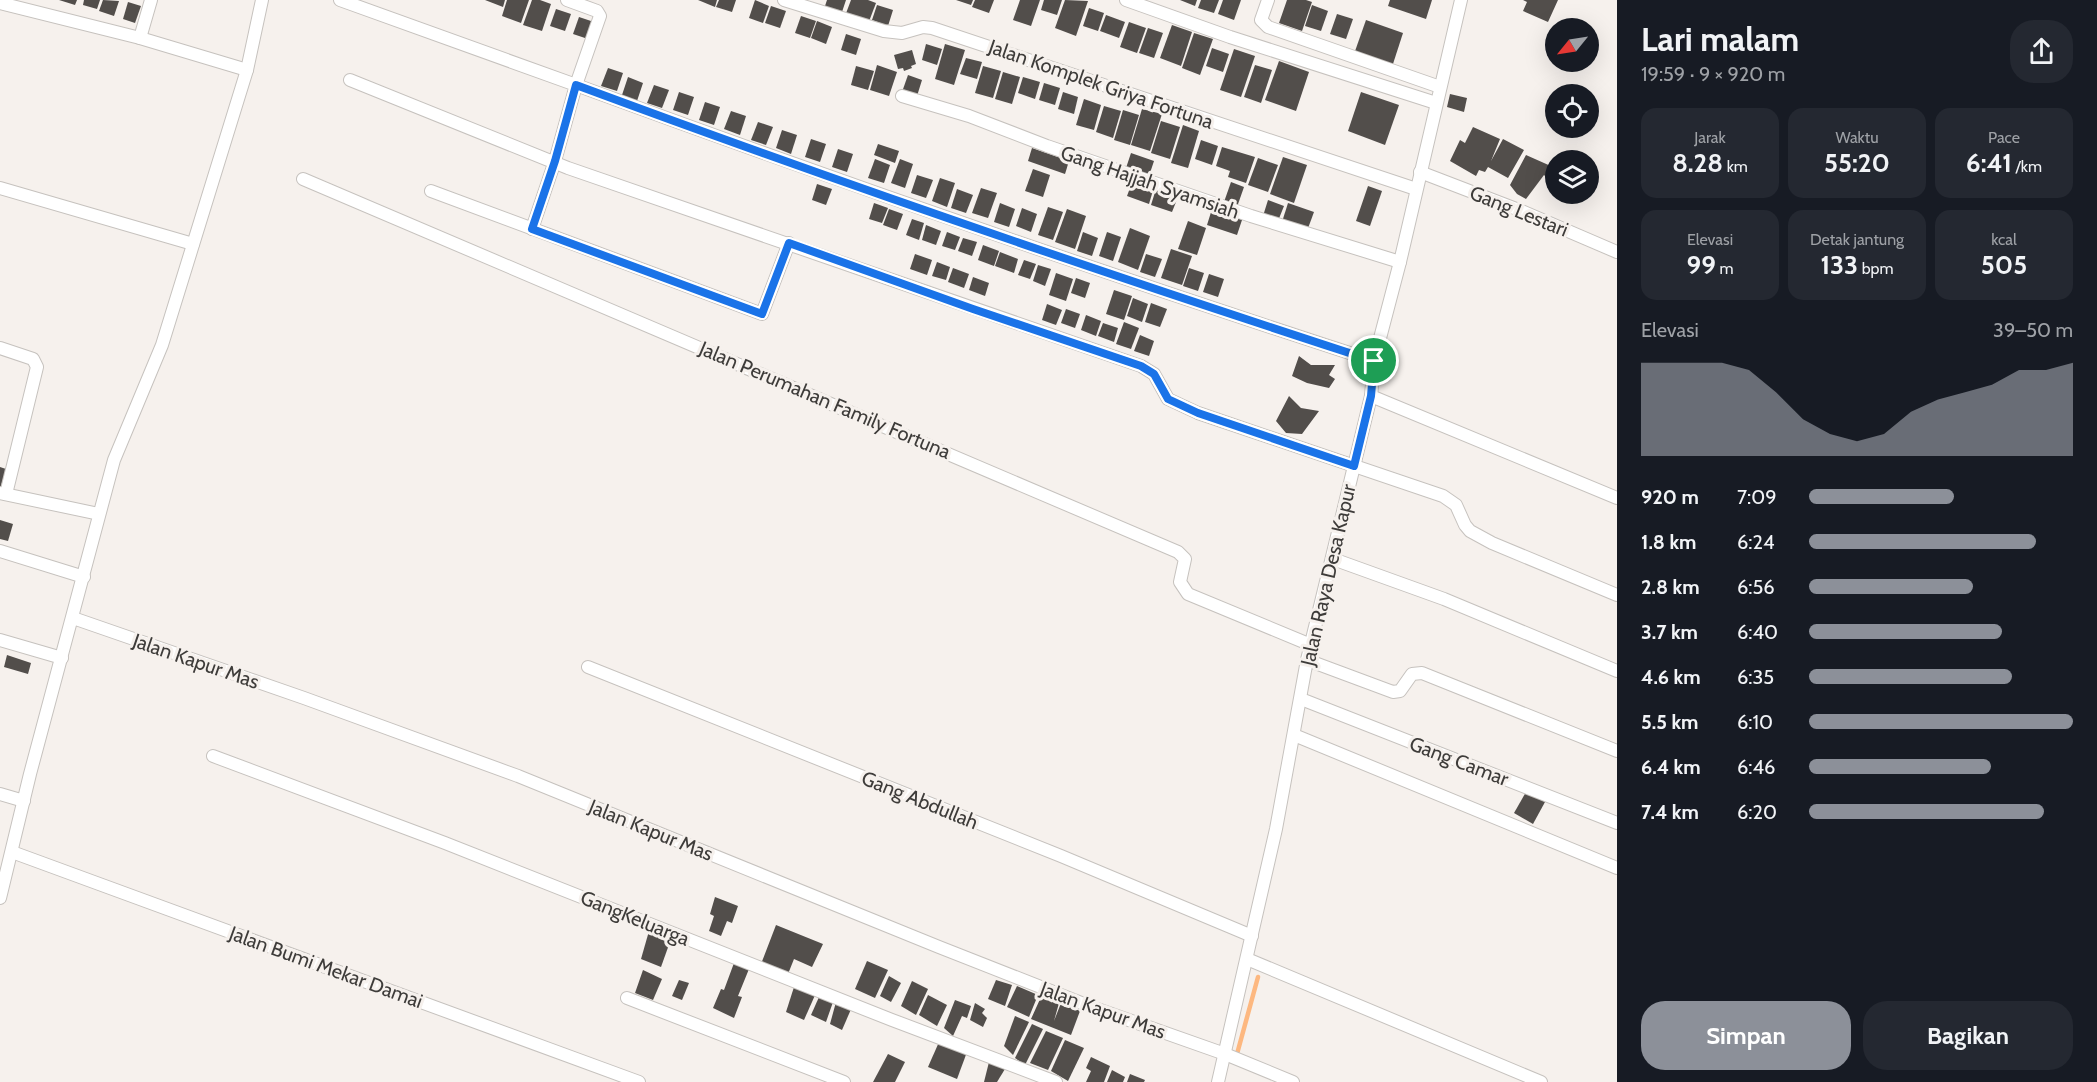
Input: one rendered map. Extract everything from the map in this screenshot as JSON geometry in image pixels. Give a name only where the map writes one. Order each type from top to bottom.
[{"type":"street","points":[[140,38],[151,0]]},
{"type":"street","points":[[0,898],[3,877],[12,852],[114,460],[162,345],[247,70],[262,0]]},
{"type":"street","points":[[340,0],[761,153],[1374,361]]},
{"type":"street","points":[[532,229],[599,14],[597,11],[567,0]]},
{"type":"street","name":"Jalan Komplek Griya Fortuna","points":[[783,0],[884,31],[902,33],[923,27],[932,28],[1416,189]]},
{"type":"street","points":[[1126,0],[1230,37],[1436,103]]},
{"type":"street","points":[[1268,0],[1261,20],[1268,27],[1440,87]]},
{"type":"street","name":"Jalan Raya Desa Kapur","points":[[1218,1082],[1276,829],[1307,660],[1371,396],[1374,361],[1400,262],[1461,0]]},
{"type":"street","points":[[0,3],[140,38],[247,70]]},
{"type":"street","points":[[350,80],[568,168],[1141,366],[1154,374],[1168,399],[1198,413],[1443,496],[1456,505],[1470,531],[1492,543],[1617,595]]},
{"type":"street","name":"Gang Hajjah Syamsiah","points":[[902,96],[969,116],[1047,147],[1251,216],[1400,262]]},
{"type":"street","name":"Gang Lestari","points":[[1420,172],[1519,210],[1617,252]]},
{"type":"street","name":"Jalan Perumahan Family Fortuna","points":[[303,179],[1178,552],[1185,559],[1180,582],[1188,594],[1311,645]]},
{"type":"street","points":[[0,188],[193,244]]},
{"type":"street","points":[[431,191],[762,314],[789,243]]},
{"type":"street","points":[[0,348],[33,359],[37,367],[3,493],[99,514]]},
{"type":"street","points":[[1371,396],[1617,498]]},
{"type":"street","points":[[0,551],[84,577]]},
{"type":"street","points":[[1333,559],[1444,599],[1617,671]]},
{"type":"street","name":"Jalan Kapur Mas","points":[[73,618],[293,694],[518,776],[1089,1006],[1225,1054],[1293,1082]]},
{"type":"street","points":[[0,640],[62,658]]},
{"type":"street","points":[[1307,660],[1393,692],[1400,691],[1412,674],[1422,673],[1617,751]]},
{"type":"street","name":"Gang Abdullah","points":[[588,667],[1061,856],[1252,936]]},
{"type":"street","name":"Gang Camar","points":[[1301,699],[1617,823]]},
{"type":"street","points":[[1293,735],[1617,868]]},
{"type":"street","name":"GangKeluarga","points":[[213,756],[445,843],[892,1020],[1056,1082]]},
{"type":"street","points":[[0,794],[24,801]]},
{"type":"street","name":"Jalan Bumi Mekar Damai","points":[[12,852],[639,1082]]},
{"type":"street","points":[[1247,959],[1541,1082]]},
{"type":"street","points":[[627,998],[844,1082]]},
{"type":"building","points":[[59,0],[77,0],[75,5]]},
{"type":"building","points":[[84,0],[100,0],[97,9],[83,5]]},
{"type":"building","points":[[103,0],[119,1],[114,16],[99,11]]},
{"type":"building","points":[[485,0],[505,0],[503,7]]},
{"type":"building","points":[[507,0],[529,0],[521,23],[502,16]]},
{"type":"building","points":[[532,0],[551,4],[542,31],[523,25]]},
{"type":"building","points":[[698,0],[717,0],[715,7]]},
{"type":"building","points":[[719,0],[736,0],[732,12],[716,7]]},
{"type":"building","points":[[755,0],[769,6],[763,23],[749,18]]},
{"type":"building","points":[[827,0],[846,0],[841,15],[824,9]]},
{"type":"building","points":[[851,0],[868,0],[876,3],[868,24],[845,16]]},
{"type":"building","points":[[956,0],[973,0],[971,5]]},
{"type":"building","points":[[975,0],[994,0],[989,13],[972,7]]},
{"type":"building","points":[[1020,0],[1040,0],[1031,26],[1013,20]]},
{"type":"building","points":[[1044,0],[1062,0],[1057,15],[1041,10]]},
{"type":"building","points":[[1065,0],[1088,1],[1076,36],[1055,28]]},
{"type":"building","points":[[1180,0],[1197,0],[1195,6]]},
{"type":"building","points":[[1201,0],[1219,0],[1214,13],[1198,8]]},
{"type":"building","points":[[1223,0],[1241,0],[1234,20],[1218,14]]},
{"type":"building","points":[[1287,0],[1312,2],[1302,31],[1279,23]]},
{"type":"building","points":[[1390,0],[1432,0],[1426,19],[1388,6]]},
{"type":"building","points":[[1523,0],[1558,0],[1550,18],[1545,18],[1545,21],[1523,11],[1527,2]]},
{"type":"building","points":[[128,2],[141,6],[135,23],[123,19]]},
{"type":"building","points":[[877,5],[893,10],[888,26],[872,20]]},
{"type":"building","points":[[1312,5],[1328,11],[1321,31],[1305,26]]},
{"type":"building","points":[[771,6],[786,11],[780,28],[765,23]]},
{"type":"building","points":[[1089,8],[1104,13],[1098,31],[1083,26]]},
{"type":"building","points":[[556,9],[571,14],[565,31],[550,26]]},
{"type":"building","points":[[1337,14],[1353,19],[1346,39],[1330,34]]},
{"type":"building","points":[[1106,15],[1125,22],[1119,38],[1100,31]]},
{"type":"building","points":[[801,16],[816,21],[810,38],[795,33]]},
{"type":"building","points":[[579,17],[594,22],[588,39],[573,34]]},
{"type":"building","points":[[1366,20],[1403,33],[1392,67],[1354,54]]},
{"type":"building","points":[[817,21],[832,27],[826,44],[811,38]]},
{"type":"building","points":[[1129,22],[1146,28],[1137,53],[1120,47]]},
{"type":"building","points":[[1172,25],[1192,32],[1181,66],[1160,58]]},
{"type":"building","points":[[1148,28],[1163,33],[1154,58],[1139,53]]},
{"type":"building","points":[[1194,33],[1213,39],[1200,75],[1182,68]]},
{"type":"building","points":[[846,34],[861,39],[856,55],[841,50]]},
{"type":"building","points":[[926,44],[942,49],[937,65],[922,60]]},
{"type":"building","points":[[945,44],[965,50],[954,85],[935,79]]},
{"type":"building","points":[[1212,48],[1229,54],[1223,72],[1206,66]]},
{"type":"building","points":[[1234,49],[1255,56],[1241,97],[1220,90]]},
{"type":"building","points":[[912,50],[916,64],[904,71],[903,68],[898,69],[894,55]]},
{"type":"building","points":[[966,58],[982,62],[977,79],[960,74]]},
{"type":"building","points":[[1279,61],[1309,72],[1296,111],[1265,100]]},
{"type":"building","points":[[877,65],[897,72],[889,96],[870,90]]},
{"type":"building","points":[[1255,65],[1272,70],[1261,103],[1244,97]]},
{"type":"building","points":[[856,66],[874,71],[868,90],[851,85]]},
{"type":"building","points":[[983,66],[1001,71],[993,98],[975,93]]},
{"type":"building","points":[[608,68],[623,73],[617,91],[601,86]]},
{"type":"building","points":[[1003,72],[1020,77],[1012,104],[995,99]]},
{"type":"building","points":[[908,75],[922,80],[917,96],[902,92]]},
{"type":"building","points":[[628,77],[643,83],[637,101],[622,95]]},
{"type":"building","points":[[1023,77],[1040,82],[1035,99],[1018,93]]},
{"type":"building","points":[[1044,83],[1060,88],[1055,105],[1039,100]]},
{"type":"building","points":[[654,85],[669,90],[662,108],[647,103]]},
{"type":"building","points":[[679,92],[694,97],[688,115],[673,110]]},
{"type":"building","points":[[1063,92],[1078,97],[1074,114],[1058,109]]},
{"type":"building","points":[[1361,92],[1399,105],[1385,145],[1348,131]]},
{"type":"building","points":[[1450,94],[1467,98],[1464,112],[1447,107]]},
{"type":"building","points":[[1084,99],[1101,105],[1094,130],[1076,125]]},
{"type":"building","points":[[705,102],[720,107],[714,125],[699,120]]},
{"type":"building","points":[[1104,106],[1121,111],[1113,138],[1096,132]]},
{"type":"building","points":[[1142,109],[1162,114],[1150,151],[1131,145]]},
{"type":"building","points":[[1123,110],[1139,115],[1130,145],[1114,140]]},
{"type":"building","points":[[731,111],[746,116],[740,135],[724,129]]},
{"type":"building","points":[[1161,121],[1180,127],[1170,159],[1151,153]]},
{"type":"building","points":[[758,122],[773,127],[766,145],[751,140]]},
{"type":"building","points":[[1183,125],[1199,131],[1188,168],[1171,163]]},
{"type":"building","points":[[1473,127],[1500,139],[1491,161],[1503,139],[1524,150],[1508,178],[1488,167],[1485,172],[1479,170],[1476,176],[1450,161],[1460,140],[1465,143]]},
{"type":"building","points":[[782,130],[797,135],[791,154],[776,148]]},
{"type":"building","points":[[811,139],[826,144],[820,162],[805,157]]},
{"type":"building","points":[[1201,140],[1218,146],[1212,165],[1195,159]]},
{"type":"building","points":[[878,144],[899,151],[895,163],[874,155]]},
{"type":"building","points":[[1222,147],[1255,157],[1246,183],[1228,177],[1230,171],[1216,166]]},
{"type":"building","points":[[1032,148],[1069,161],[1065,174],[1028,161]]},
{"type":"building","points":[[838,149],[853,154],[847,172],[832,167]]},
{"type":"building","points":[[1131,153],[1154,161],[1149,176],[1126,168]]},
{"type":"building","points":[[1526,155],[1545,163],[1545,176],[1526,199],[1517,194],[1510,185]]},
{"type":"building","points":[[1283,157],[1307,165],[1294,203],[1270,194]]},
{"type":"building","points":[[1258,158],[1278,165],[1268,192],[1248,185]]},
{"type":"building","points":[[875,159],[890,165],[884,183],[868,178]]},
{"type":"building","points":[[900,159],[913,164],[905,188],[891,183]]},
{"type":"building","points":[[1033,169],[1050,175],[1043,197],[1025,191]]},
{"type":"building","points":[[917,175],[933,180],[926,198],[911,193]]},
{"type":"building","points":[[940,178],[955,183],[947,207],[932,201]]},
{"type":"building","points":[[1133,180],[1154,187],[1149,204],[1127,196]]},
{"type":"building","points":[[1231,182],[1244,187],[1237,207],[1224,202]]},
{"type":"building","points":[[817,184],[832,189],[826,205],[812,200]]},
{"type":"building","points":[[1368,186],[1382,191],[1370,226],[1356,221]]},
{"type":"building","points":[[981,188],[997,193],[988,218],[972,213]]},
{"type":"building","points":[[957,189],[973,195],[966,213],[951,208]]},
{"type":"building","points":[[1156,189],[1178,197],[1172,212],[1151,205]]},
{"type":"building","points":[[1268,200],[1284,206],[1278,221],[1263,216]]},
{"type":"building","points":[[874,203],[888,208],[882,223],[869,219]]},
{"type":"building","points":[[1000,203],[1015,209],[1009,227],[994,222]]},
{"type":"building","points":[[1288,203],[1314,212],[1307,231],[1282,222]]},
{"type":"building","points":[[1048,207],[1063,212],[1053,240],[1038,235]]},
{"type":"building","points":[[1022,208],[1037,214],[1031,232],[1016,226]]},
{"type":"building","points":[[889,209],[903,214],[897,230],[883,225]]},
{"type":"building","points":[[1067,209],[1086,216],[1075,249],[1055,242]]},
{"type":"building","points":[[1212,209],[1242,220],[1237,235],[1207,225]]},
{"type":"building","points":[[912,219],[924,223],[919,240],[906,235]]},
{"type":"building","points":[[1188,221],[1206,228],[1197,255],[1178,249]]},
{"type":"building","points":[[926,225],[941,231],[936,245],[922,240]]},
{"type":"building","points":[[1130,228],[1150,236],[1138,270],[1118,262]]},
{"type":"building","points":[[947,232],[960,237],[955,250],[942,246]]},
{"type":"building","points":[[1083,232],[1098,238],[1092,256],[1077,251]]},
{"type":"building","points":[[1107,232],[1121,237],[1113,261],[1099,256]]},
{"type":"building","points":[[963,238],[977,242],[972,256],[958,251]]},
{"type":"building","points":[[983,245],[999,251],[994,266],[978,260]]},
{"type":"building","points":[[1171,249],[1192,256],[1182,285],[1161,278]]},
{"type":"building","points":[[1000,252],[1018,259],[1014,273],[995,266]]},
{"type":"building","points":[[915,254],[932,260],[927,275],[910,269]]},
{"type":"building","points":[[1146,254],[1162,259],[1155,277],[1140,272]]},
{"type":"building","points":[[1024,260],[1036,264],[1030,279],[1018,275]]},
{"type":"building","points":[[937,262],[950,267],[946,280],[932,276]]},
{"type":"building","points":[[1038,265],[1051,269],[1045,286],[1033,281]]},
{"type":"building","points":[[953,268],[969,274],[964,288],[948,282]]},
{"type":"building","points":[[1189,268],[1204,273],[1198,291],[1183,286]]},
{"type":"building","points":[[1056,273],[1073,279],[1066,301],[1049,295]]},
{"type":"building","points":[[1209,274],[1224,279],[1218,297],[1203,292]]},
{"type":"building","points":[[973,277],[989,283],[985,296],[969,290]]},
{"type":"building","points":[[1076,278],[1090,283],[1085,298],[1071,293]]},
{"type":"building","points":[[1114,290],[1132,296],[1124,320],[1106,314]]},
{"type":"building","points":[[1133,298],[1148,304],[1142,322],[1127,316]]},
{"type":"building","points":[[1151,303],[1167,309],[1160,327],[1145,322]]},
{"type":"building","points":[[1047,304],[1062,310],[1056,325],[1042,320]]},
{"type":"building","points":[[1066,309],[1080,314],[1075,328],[1061,323]]},
{"type":"building","points":[[1086,315],[1101,321],[1096,336],[1081,330]]},
{"type":"building","points":[[1124,322],[1139,328],[1131,349],[1116,344]]},
{"type":"building","points":[[1103,323],[1118,328],[1114,342],[1098,336]]},
{"type":"building","points":[[1140,335],[1154,341],[1149,356],[1134,351]]},
{"type":"building","points":[[1299,356],[1311,365],[1335,365],[1329,375],[1335,379],[1329,388],[1307,383],[1292,376]]},
{"type":"building","points":[[1289,396],[1301,408],[1319,411],[1302,434],[1286,433],[1276,421]]},
{"type":"building","points":[[0,467],[6,469],[1,486],[0,486]]},
{"type":"building","points":[[0,520],[13,524],[8,541],[0,539]]},
{"type":"building","points":[[7,655],[31,663],[28,674],[4,667]]},
{"type":"building","points":[[1526,792],[1545,802],[1533,824],[1514,813]]},
{"type":"building","points":[[715,897],[738,906],[732,923],[727,921],[721,936],[709,931],[714,916],[710,914]]},
{"type":"building","points":[[776,925],[823,944],[812,967],[794,959],[788,974],[761,964]]},
{"type":"building","points":[[649,931],[671,939],[661,967],[641,959]]},
{"type":"building","points":[[867,961],[888,970],[875,998],[855,989]]},
{"type":"building","points":[[734,963],[749,969],[738,996],[742,997],[734,1018],[713,1008],[721,989],[724,990]]},
{"type":"building","points":[[643,970],[662,979],[653,1000],[635,993]]},
{"type":"building","points":[[889,976],[901,983],[891,1002],[880,996]]},
{"type":"building","points":[[679,980],[689,983],[682,1000],[672,996]]},
{"type":"building","points":[[996,980],[1012,985],[1005,1006],[988,999]]},
{"type":"building","points":[[912,981],[928,989],[916,1015],[901,1006]]},
{"type":"building","points":[[1017,986],[1038,995],[1029,1017],[1007,1007]]},
{"type":"building","points":[[794,987],[816,993],[804,1020],[786,1012]]},
{"type":"building","points":[[928,995],[947,1005],[937,1026],[919,1015]]},
{"type":"building","points":[[819,997],[833,1002],[826,1022],[811,1015]]},
{"type":"building","points":[[1041,997],[1059,1003],[1054,1021],[1061,1003],[1080,1011],[1071,1035],[1031,1019]]},
{"type":"building","points":[[955,1000],[971,1006],[967,1018],[962,1016],[953,1036],[944,1028]]},
{"type":"building","points":[[836,1002],[852,1007],[842,1030],[830,1024]]},
{"type":"building","points":[[975,1003],[985,1009],[982,1013],[987,1018],[983,1027],[970,1020]]},
{"type":"building","points":[[1015,1016],[1029,1022],[1013,1055],[1004,1046]]},
{"type":"building","points":[[1032,1024],[1043,1029],[1025,1065],[1015,1058]]},
{"type":"building","points":[[1046,1031],[1063,1038],[1048,1070],[1030,1063]]},
{"type":"building","points":[[1065,1040],[1084,1048],[1068,1081],[1051,1071]]},
{"type":"building","points":[[939,1042],[967,1052],[957,1079],[928,1067]]},
{"type":"building","points":[[888,1054],[905,1062],[895,1082],[873,1082]]},
{"type":"building","points":[[1091,1057],[1110,1066],[1104,1082],[1086,1082],[1091,1071],[1086,1068]]},
{"type":"building","points":[[989,1062],[1005,1069],[997,1082],[984,1082]]},
{"type":"building","points":[[1112,1070],[1125,1077],[1123,1082],[1107,1082]]},
{"type":"building","points":[[1130,1074],[1145,1080],[1144,1082],[1127,1082]]},
{"type":"waterway","points":[[1237,1054],[1258,977]]},
{"type":"route","points":[[576,85],[750,149],[1102,271],[1374,361],[1371,396],[1354,466],[1198,413],[1168,399],[1154,374],[1141,366],[789,243],[762,314],[532,229],[555,161],[576,85]]}]
